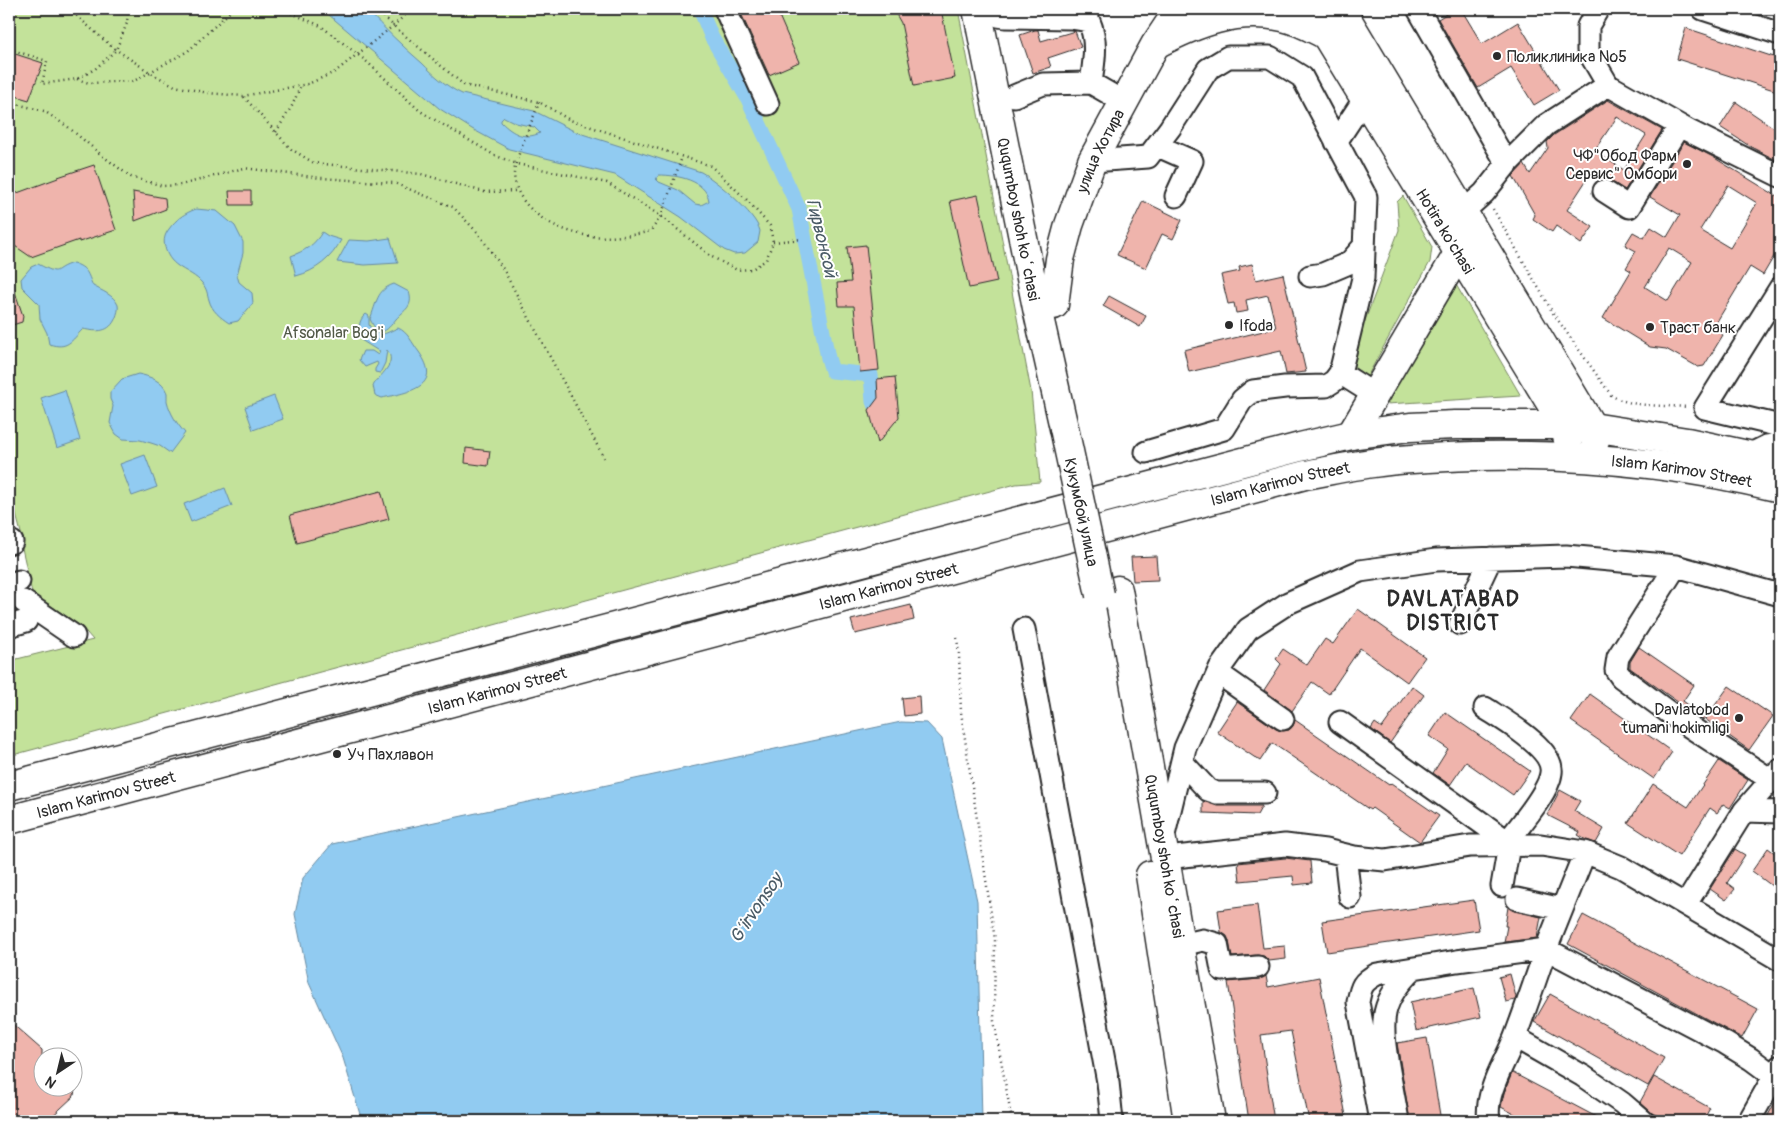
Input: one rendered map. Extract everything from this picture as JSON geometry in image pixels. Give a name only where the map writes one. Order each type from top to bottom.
[{"type":"main road","name":"Hotira ko'chasi","points":[[1310,9],[1344,18],[1592,427],[1600,458]]},
{"type":"main road","name":"улица Хотира","points":[[1054,305],[1060,259],[1069,225],[1092,161],[1175,10]]},
{"type":"main road","name":"Ququmboy shoh koʻchasi","points":[[991,11],[1014,96],[1054,305],[1073,426]]},
{"type":"main road","name":"Ququmboy shoh koʻchasi","points":[[991,11],[1037,308],[1073,426]]},
{"type":"main road","points":[[1155,45],[1203,22],[1242,14],[1344,18]]},
{"type":"main road","name":"Hotira ko'chasi","points":[[1344,18],[1365,98],[1564,426],[1573,456]]},
{"type":"main road","points":[[1352,435],[1459,252]]},
{"type":"main road","name":"Islam Karimov Street","points":[[9,786],[1300,447],[1352,435],[1410,427],[1455,425],[1592,427],[1687,442],[1780,462]]},
{"type":"main road","name":"Кукумбой улица","points":[[1073,426],[1109,593]]},
{"type":"main road","name":"Islam Karimov Street","points":[[9,820],[334,742],[1305,475],[1371,463],[1412,459],[1573,456],[1687,469],[1755,482],[1776,498]]},
{"type":"main road","name":"Ququmboy shoh koʻchasi","points":[[1109,593],[1164,848],[1211,1121]]},
{"type":"main road","name":"Ququmboy shoh koʻchasi","points":[[1109,593],[1188,1121]]},
{"type":"street","points":[[725,9],[768,104]]},
{"type":"street","points":[[1418,9],[1507,164]]},
{"type":"street","points":[[1598,9],[1588,26],[1588,51],[1608,85],[1679,126],[1780,176]]},
{"type":"street","points":[[1705,9],[1780,34]]},
{"type":"street","points":[[991,11],[1005,17],[1071,18],[1089,22],[1094,33],[1095,56],[1091,83]]},
{"type":"street","points":[[1092,161],[1148,157],[1158,146],[1208,69],[1228,57],[1270,57],[1302,77],[1366,197],[1363,278],[1340,373],[1334,381],[1326,386],[1285,386],[1253,391],[1242,400],[1224,429],[1146,452]]},
{"type":"street","points":[[1014,96],[1043,84],[1091,83],[1124,102]]},
{"type":"street","points":[[1463,212],[1484,193],[1507,164],[1546,125],[1608,85]]},
{"type":"street","points":[[1336,142],[1365,98]]},
{"type":"street","points":[[1604,190],[1628,207],[1679,126]]},
{"type":"street","points":[[1158,146],[1192,161],[1176,196]]},
{"type":"street","points":[[1310,276],[1323,274],[1349,264],[1364,246]]},
{"type":"street","points":[[1780,288],[1704,408],[1780,426]]},
{"type":"street","points":[[1340,373],[1375,396]]},
{"type":"street","points":[[1749,455],[1767,446],[1780,444]]},
{"type":"street","points":[[1780,595],[1676,566],[1566,556],[1436,560],[1360,571],[1288,603],[1248,629],[1218,673],[1185,748],[1164,848],[1285,845],[1385,860],[1470,846],[1511,844],[1541,845],[1585,852],[1622,866],[1780,960]]},
{"type":"street","points":[[1460,624],[1491,558]]},
{"type":"street","points":[[1676,566],[1618,658],[1616,670],[1621,676],[1675,717],[1776,775],[1744,811],[1686,904]]},
{"type":"street","points":[[17,603],[74,636]]},
{"type":"street","points":[[1024,629],[1108,1082],[1112,1121]]},
{"type":"street","points":[[1218,673],[1283,719]]},
{"type":"street","points":[[1485,708],[1535,744],[1548,756],[1552,772],[1546,788],[1511,844],[1509,893],[1562,909]]},
{"type":"street","points":[[1340,722],[1511,844]]},
{"type":"street","points":[[1182,762],[1208,790],[1217,793],[1265,793]]},
{"type":"street","points":[[1744,811],[1777,814]]},
{"type":"street","points":[[1489,1121],[1488,1114],[1491,1095],[1585,852]]},
{"type":"street","points":[[1345,855],[1350,897]]},
{"type":"street","points":[[1181,945],[1204,940],[1217,944],[1222,970],[1258,967]]},
{"type":"street","points":[[1380,1121],[1358,1002],[1360,987],[1377,974],[1546,949],[1725,1043],[1750,1059],[1777,1071],[1749,1121]]},
{"type":"street","points":[[1398,1121],[1382,1035],[1383,1018],[1388,1002],[1395,990],[1403,978],[1414,968]]},
{"type":"street","points":[[1515,1037],[1583,1076],[1622,1103],[1643,1121]]},
{"type":"path","points":[[69,9],[116,50],[175,86],[208,93],[243,96],[308,84],[335,72],[394,26],[412,9]]},
{"type":"path","points":[[9,49],[47,60],[42,84],[77,79],[95,69],[116,50],[127,23],[128,9]]},
{"type":"path","points":[[77,79],[89,83],[134,81],[188,51],[233,9]]},
{"type":"path","points":[[282,9],[321,26],[358,55],[420,110],[494,156],[517,164],[607,183],[661,216],[712,257],[737,270],[752,269],[766,260],[773,242],[770,226],[748,201],[712,166],[570,120],[539,102],[464,85],[376,9]]},
{"type":"path","points":[[276,132],[292,106],[301,85]]},
{"type":"path","points":[[243,96],[291,149],[314,163],[421,174],[484,192],[517,191]]},
{"type":"path","points":[[9,102],[44,111],[68,127],[131,177],[163,186],[181,185],[244,168],[321,178],[394,183],[453,207],[478,233],[502,267],[604,458]]},
{"type":"path","points":[[539,102],[514,172],[517,191],[530,209],[557,227],[590,236],[629,236],[651,231],[661,216],[682,157]]},
{"type":"path","points":[[1484,193],[1553,313],[1611,395],[1618,400],[1629,403],[1704,408]]},
{"type":"path","points":[[773,242],[802,239]]},
{"type":"path","points":[[1776,498],[1780,511]]},
{"type":"path","points":[[957,638],[960,654],[961,712],[995,940],[994,1020],[1012,1121]]},
{"type":"green space","name":"Afsonalar Bog'i","points":[[9,9],[958,9],[1031,391],[1040,482],[1016,484],[9,756],[9,661],[93,640],[81,626],[32,593],[22,548],[21,533],[9,488]]},
{"type":"green space","points":[[1403,196],[1432,247],[1430,262],[1367,377],[1349,363],[1399,230],[1397,202]]},
{"type":"green space","points":[[1455,283],[1521,396],[1386,404]]},
{"type":"water","points":[[322,9],[366,9],[393,37],[436,76],[462,94],[534,111],[576,132],[701,172],[726,190],[744,207],[760,231],[758,242],[745,253],[734,254],[724,250],[681,217],[615,175],[509,149],[440,109]],"holes":[[[504,117],[516,123],[534,127],[540,133],[529,136],[519,135],[501,122]],[[659,175],[690,180],[702,188],[707,194],[709,201],[701,205],[695,204],[678,190],[659,182],[656,179]]]},
{"type":"water","points":[[196,209],[217,211],[235,226],[243,242],[243,253],[237,275],[239,282],[252,293],[253,303],[238,321],[229,323],[214,311],[202,283],[171,260],[165,247],[165,237],[175,222],[188,212]]},
{"type":"water","points":[[322,232],[341,240],[333,253],[323,263],[310,271],[296,276],[291,256],[309,247]]},
{"type":"water","points":[[390,238],[398,263],[365,265],[337,262],[349,240],[369,241]]},
{"type":"water","points":[[73,263],[84,269],[93,286],[114,299],[118,305],[117,313],[107,329],[93,331],[83,329],[69,343],[55,346],[49,344],[47,333],[40,319],[39,304],[22,287],[21,279],[31,267],[38,264],[57,271]]},
{"type":"water","points":[[394,284],[409,292],[409,305],[386,330],[380,331],[376,329],[370,319],[380,293]]},
{"type":"water","points":[[366,314],[369,316],[369,325],[376,333],[383,334],[398,328],[410,338],[426,364],[428,373],[420,386],[403,393],[382,398],[375,395],[373,386],[389,365],[390,355],[387,350],[385,363],[380,373],[375,372],[377,362],[365,367],[359,360],[363,351],[372,351],[378,355],[380,352],[361,340],[360,323]]},
{"type":"water","points":[[138,374],[151,378],[162,385],[167,393],[167,401],[172,414],[185,433],[170,453],[160,446],[151,443],[123,439],[116,434],[110,423],[113,406],[110,392],[122,379]]},
{"type":"water","points":[[65,390],[80,440],[57,448],[41,398]]},
{"type":"water","points":[[274,396],[283,419],[253,430],[245,407]]},
{"type":"water","points":[[145,455],[157,487],[132,496],[120,464]]},
{"type":"water","points":[[225,488],[232,506],[191,522],[184,504]]},
{"type":"water","name":"G‘irvonsoy","points":[[901,722],[927,723],[942,739],[977,901],[982,1121],[362,1121],[343,1058],[309,983],[295,914],[303,878],[332,844]]},
{"type":"building","points":[[739,9],[776,9],[799,62],[769,75]]},
{"type":"building","points":[[893,9],[941,9],[955,78],[914,86],[901,23]]},
{"type":"building","name":"Поликлиника №5","points":[[1454,9],[1461,9],[1482,44],[1518,22],[1559,90],[1534,105],[1511,68],[1478,88],[1438,19]]},
{"type":"building","points":[[1686,28],[1780,59],[1780,92],[1677,59]]},
{"type":"building","points":[[1038,30],[1041,41],[1075,31],[1081,47],[1048,58],[1051,67],[1033,73],[1020,35]]},
{"type":"building","points":[[9,52],[43,63],[29,100],[9,94]]},
{"type":"building","points":[[1608,100],[1662,130],[1625,190],[1593,170],[1567,210],[1593,227],[1581,244],[1556,226],[1552,232],[1533,219],[1535,215],[1513,176],[1524,164],[1530,174],[1548,148],[1547,142],[1554,135]],"holes":[[[1617,117],[1646,135],[1624,170],[1594,151]]]},
{"type":"building","points":[[1736,102],[1780,132],[1780,162],[1751,147],[1720,127]]},
{"type":"building","points":[[1684,142],[1713,157],[1780,198],[1780,246],[1763,275],[1750,267],[1713,328],[1723,335],[1704,366],[1698,367],[1666,349],[1650,347],[1603,318],[1631,271],[1626,268],[1636,251],[1625,245],[1633,232],[1644,238],[1651,227],[1667,237],[1680,215],[1650,197]],"holes":[[[1728,185],[1757,203],[1730,248],[1700,230]],[[1669,248],[1692,262],[1668,301],[1645,287]]]},
{"type":"building","points":[[94,165],[116,230],[79,242],[79,240],[31,257],[9,242],[9,196]]},
{"type":"building","points":[[229,191],[251,191],[251,205],[230,205]]},
{"type":"building","points":[[133,192],[165,198],[166,209],[135,221]]},
{"type":"building","points":[[978,195],[997,282],[969,288],[950,201]]},
{"type":"building","points":[[1143,201],[1182,220],[1173,239],[1162,234],[1146,268],[1117,255]]},
{"type":"building","points":[[866,245],[879,370],[860,372],[854,306],[839,306],[837,283],[851,282],[847,247]]},
{"type":"building","points":[[1252,264],[1256,280],[1283,274],[1306,372],[1286,374],[1281,351],[1189,372],[1184,350],[1276,328],[1268,295],[1246,300],[1248,311],[1236,313],[1234,303],[1228,304],[1221,275],[1240,271],[1239,267]]},
{"type":"building","points":[[11,280],[23,316],[22,322],[9,326],[9,281]]},
{"type":"building","points":[[1109,296],[1146,316],[1140,327],[1103,306]]},
{"type":"building","points":[[895,377],[899,417],[878,443],[869,410],[878,398],[877,379]]},
{"type":"building","points":[[466,448],[490,451],[488,466],[465,463]]},
{"type":"building","points":[[381,491],[389,519],[297,543],[290,515]]},
{"type":"building","points":[[1156,556],[1158,580],[1133,581],[1131,557]]},
{"type":"building","points":[[911,605],[914,620],[855,634],[851,620]]},
{"type":"building","points":[[1358,609],[1425,657],[1407,682],[1360,648],[1329,694],[1312,682],[1292,711],[1264,690],[1281,664],[1276,659],[1283,649],[1307,665],[1325,639],[1333,644]]},
{"type":"building","points":[[1639,647],[1694,685],[1683,701],[1705,717],[1703,720],[1630,668],[1630,662]]},
{"type":"building","points":[[1412,686],[1424,695],[1390,743],[1371,729],[1375,723],[1382,728]]},
{"type":"building","name":"Davlatobod tumani hokimligi","points":[[1729,686],[1773,716],[1749,750],[1705,719]]},
{"type":"building","points":[[1590,694],[1672,752],[1654,779],[1571,721]]},
{"type":"building","points":[[919,696],[920,714],[904,716],[902,698]]},
{"type":"building","points":[[1237,702],[1281,731],[1289,730],[1295,720],[1389,785],[1391,783],[1439,816],[1420,842],[1372,808],[1370,810],[1272,743],[1260,761],[1217,732]]},
{"type":"building","points":[[1445,712],[1530,771],[1513,795],[1466,762],[1450,785],[1433,773],[1448,749],[1429,736]]},
{"type":"building","points":[[1719,761],[1748,780],[1730,808],[1723,804],[1717,813],[1710,808],[1679,856],[1628,823],[1653,784],[1688,807]]},
{"type":"building","points":[[1560,790],[1580,801],[1574,811],[1604,829],[1596,843],[1586,840],[1578,835],[1580,832],[1547,815]]},
{"type":"building","points":[[1203,801],[1217,806],[1262,806],[1257,815],[1203,813]]},
{"type":"building","points":[[1768,848],[1780,857],[1780,892],[1752,871]]},
{"type":"building","points":[[1735,849],[1745,855],[1727,883],[1735,889],[1726,900],[1710,889]]},
{"type":"building","points":[[1285,858],[1310,861],[1312,883],[1294,885],[1293,876],[1240,881],[1238,863]]},
{"type":"building","points":[[1474,900],[1479,930],[1327,952],[1322,921]]},
{"type":"building","points":[[1257,905],[1263,948],[1285,946],[1286,959],[1269,961],[1264,956],[1257,955],[1232,957],[1227,936],[1221,932],[1218,910]]},
{"type":"building","points":[[1508,907],[1514,911],[1541,917],[1537,938],[1504,942]]},
{"type":"building","points":[[1583,915],[1758,1009],[1742,1038],[1568,944]]},
{"type":"building","points":[[1510,974],[1516,997],[1515,1000],[1506,1002],[1499,977]]},
{"type":"building","points":[[1266,976],[1268,987],[1319,977],[1347,1121],[1309,1121],[1291,1031],[1261,1035],[1274,1121],[1249,1121],[1228,982],[1259,979]]},
{"type":"building","points":[[1474,988],[1481,1017],[1416,1031],[1410,1002]]},
{"type":"building","points":[[1550,994],[1664,1058],[1648,1086],[1534,1022]]},
{"type":"building","points":[[9,1021],[40,1048],[32,1048],[32,1098],[72,1098],[47,1121],[9,1121]]},
{"type":"building","points":[[1427,1038],[1441,1121],[1410,1121],[1397,1043]]},
{"type":"building","points":[[1512,1073],[1604,1121],[1528,1121],[1501,1107]]},
{"type":"building","points":[[1654,1077],[1710,1108],[1703,1121],[1668,1121],[1652,1113],[1640,1102]]},
{"type":"building","points":[[1780,1093],[1780,1121],[1765,1121]]},
{"type":"waterway","name":"Гирвонсой","points":[[700,9],[712,38],[748,99],[799,209],[832,371],[871,375],[873,402]]},
{"type":"place","name":"Поликлиника №5","points":[[1497,56]]},
{"type":"place","name":"ЧФ\"Обод Фарм Сервис\" Омбори","points":[[1687,164]]},
{"type":"place","name":"Ifoda","points":[[1229,325]]},
{"type":"place","name":"Траст банк","points":[[1650,327]]},
{"type":"place","name":"Davlatobod tumani hokimligi","points":[[1739,718]]},
{"type":"place","name":"Уч Пахлавон","points":[[337,754]]},
{"type":"district","name":"DAVLATABAD DISTRICT","points":[[1453,611]]}]
